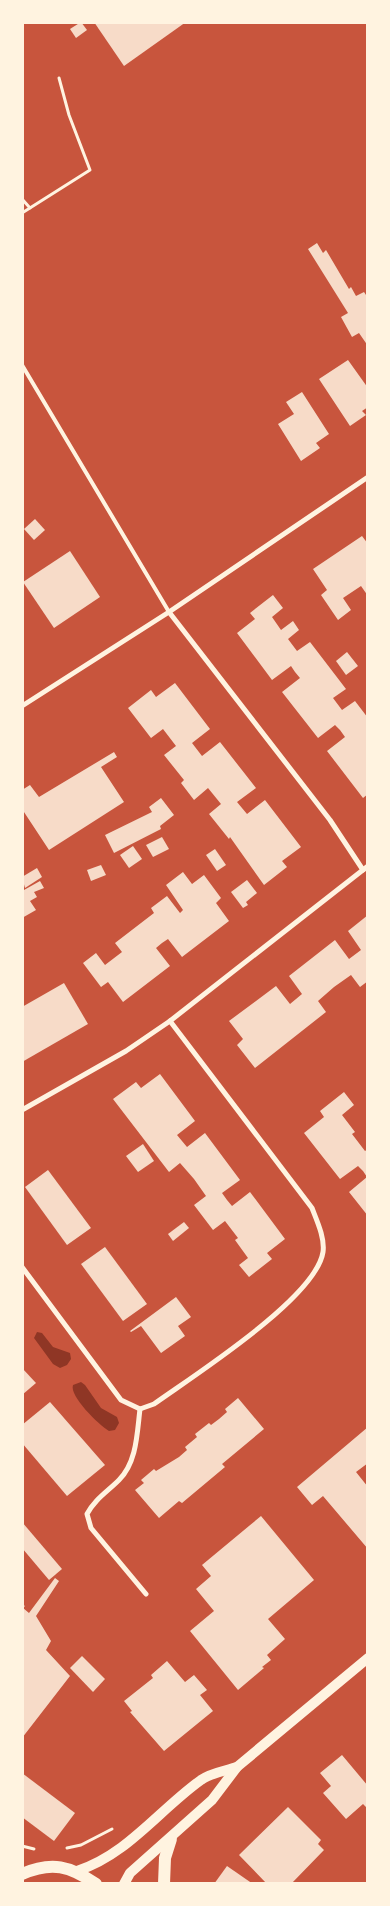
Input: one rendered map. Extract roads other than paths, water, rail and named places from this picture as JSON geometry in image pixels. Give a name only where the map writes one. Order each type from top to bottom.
[{"type":"main road","points":[[124,1884],[130,1874],[212,1800],[236,1767],[368,1658]]},
{"type":"main road","points":[[77,1871],[95,1865],[114,1853],[202,1779],[236,1767]]},
{"type":"main road","points":[[164,1884],[165,1858],[170,1839]]},
{"type":"main road","points":[[22,1874],[37,1868],[57,1866],[77,1871],[96,1884]]},
{"type":"street","points":[[22,706],[169,612],[368,477]]},
{"type":"street","points":[[22,1110],[126,1051],[170,1021],[365,868],[169,612]]},
{"type":"street","points":[[22,1267],[121,1400],[140,1409],[154,1404],[252,1333],[290,1301],[312,1278],[322,1252],[320,1229],[312,1208],[170,1021]]},
{"type":"street","points":[[140,1409],[132,1459],[120,1478],[94,1501],[87,1514],[91,1528],[146,1594]]},
{"type":"lane","points":[[22,365],[169,612]]}]
